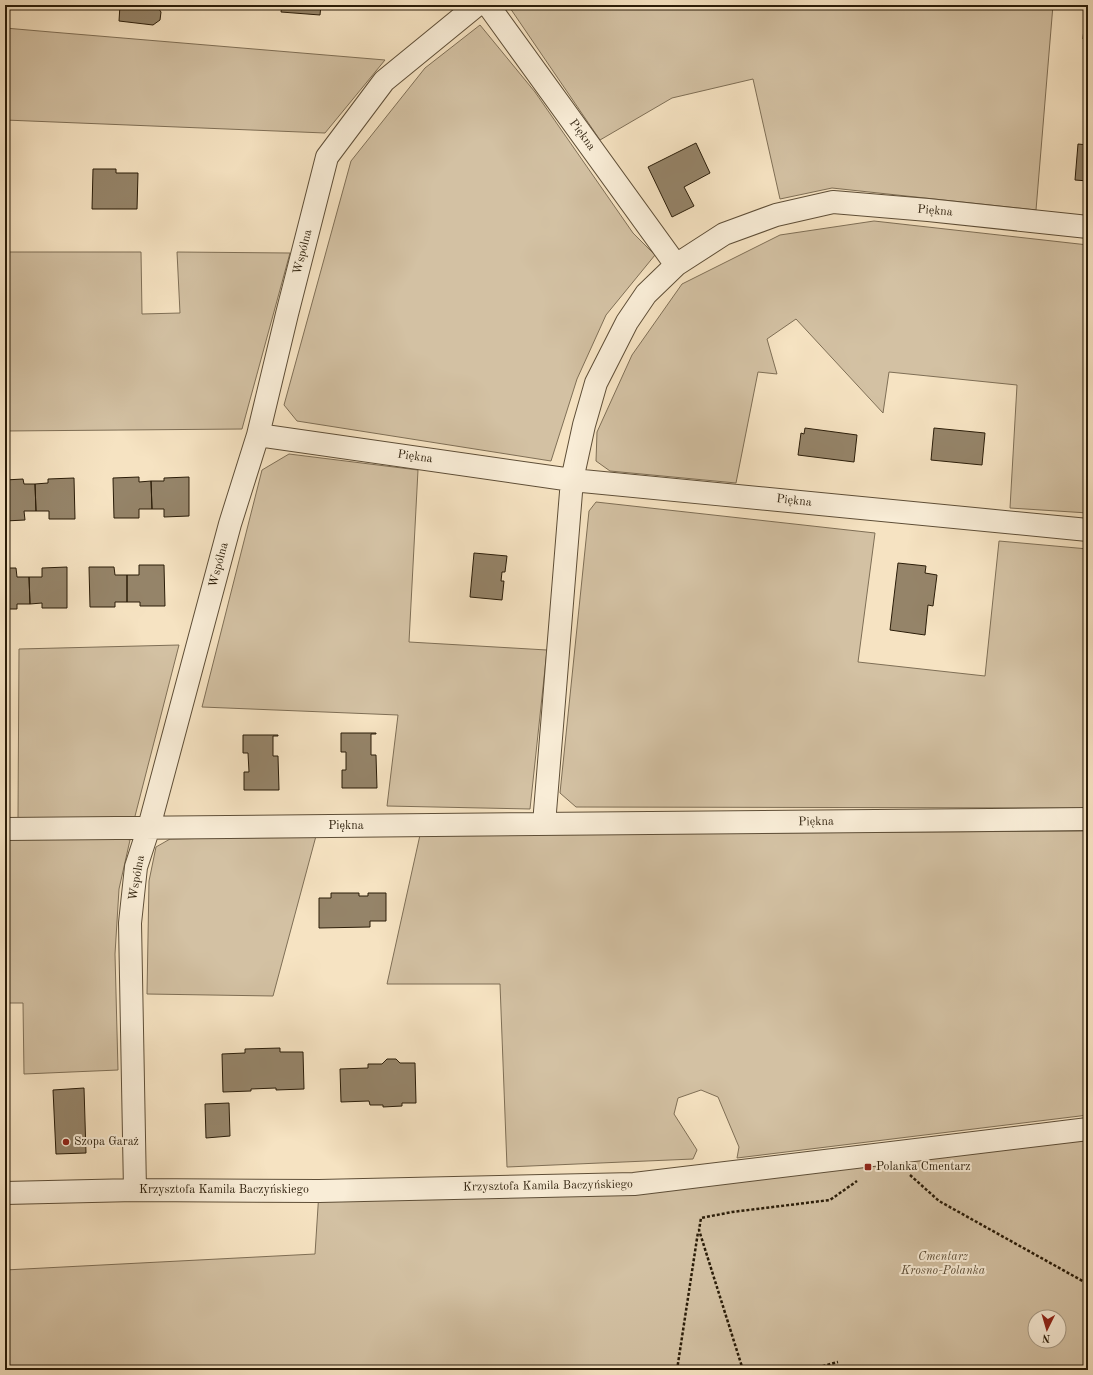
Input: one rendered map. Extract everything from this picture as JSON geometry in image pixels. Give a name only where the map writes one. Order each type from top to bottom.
[{"type":"street","name":"Wspólna","points":[[135,1190],[130,923],[136,867],[149,827],[230,524],[258,435],[285,321],[327,157],[384,81],[477,5]]},
{"type":"street","name":"Piękna","points":[[488,5],[676,265]]},
{"type":"street","name":"Piękna","points":[[544,824],[572,480],[584,425],[596,383],[627,322],[646,294],[676,265],[724,234],[776,215],[833,202],[928,210],[1088,227]]},
{"type":"street","name":"Piękna","points":[[258,435],[572,480],[1088,530]]},
{"type":"street","name":"Piękna","points":[[5,829],[1088,819]]},
{"type":"street","name":"Krzysztofa Kamila Baczyńskiego","points":[[5,1193],[135,1190],[266,1191],[634,1184],[1088,1129]]},
{"type":"path","points":[[906,1172],[939,1201],[1088,1284]]},
{"type":"path","points":[[677,1370],[701,1218],[732,1212],[830,1200],[857,1182],[864,1180]]},
{"type":"path","points":[[699,1230],[743,1370]]},
{"type":"path","points":[[808,1370],[838,1362]]},
{"type":"green space","points":[[508,5],[1053,5],[1036,210],[832,188],[780,199],[753,79],[672,98],[600,140]]},
{"type":"green space","points":[[480,25],[535,92],[633,233],[655,255],[606,315],[577,379],[551,461],[297,421],[284,405],[351,161],[425,68]]},
{"type":"green space","points":[[5,28],[385,60],[325,133],[5,120]]},
{"type":"green space","points":[[874,221],[1088,245],[1088,513],[1010,508],[1017,385],[889,372],[883,413],[796,319],[767,339],[777,374],[758,372],[736,483],[610,471],[596,461],[597,432],[632,355],[682,284],[780,235]]},
{"type":"green space","points":[[5,252],[141,252],[142,314],[180,313],[177,252],[290,253],[242,429],[5,431]]},
{"type":"green space","points":[[289,454],[418,470],[409,642],[547,650],[530,809],[387,806],[398,715],[202,707],[262,470]]},
{"type":"green space","points":[[596,502],[875,533],[858,662],[985,676],[999,541],[1088,549],[1088,808],[576,807],[560,793],[589,511]]},
{"type":"green space","points":[[179,645],[134,820],[18,819],[19,649]]},
{"type":"green space","points":[[1088,831],[1088,1115],[737,1158],[739,1147],[718,1097],[701,1090],[678,1098],[674,1114],[697,1150],[693,1159],[507,1167],[500,984],[387,984],[420,835]]},
{"type":"green space","points":[[5,833],[106,834],[130,840],[119,889],[115,954],[118,1070],[24,1074],[23,1003],[5,1003]]},
{"type":"green space","points":[[316,836],[273,996],[147,994],[149,881],[156,847],[170,839]]},
{"type":"green space","name":"Cmentarz Krosno-Polanka","points":[[1088,1139],[1088,1370],[5,1370],[5,1270],[315,1254],[319,1191],[634,1184]]},
{"type":"building","points":[[120,5],[156,5],[161,12],[160,20],[153,25],[119,21]]},
{"type":"building","points":[[282,5],[321,5],[320,15],[281,12]]},
{"type":"building","points":[[1086,5],[1088,5],[1088,39],[1083,39]]},
{"type":"building","points":[[696,143],[710,173],[684,187],[694,206],[672,217],[648,167]]},
{"type":"building","points":[[1078,144],[1088,145],[1088,181],[1075,180]]},
{"type":"building","points":[[93,169],[116,169],[116,173],[138,173],[137,209],[92,209]]},
{"type":"building","points":[[805,428],[857,435],[854,462],[798,455],[801,433],[804,434]]},
{"type":"building","points":[[934,428],[985,433],[982,465],[931,460]]},
{"type":"building","points":[[139,477],[139,482],[151,481],[152,509],[139,509],[139,518],[114,518],[113,478]]},
{"type":"building","points":[[189,477],[189,516],[164,517],[164,509],[152,509],[151,481],[164,481],[164,478]]},
{"type":"building","points":[[74,478],[75,519],[49,519],[49,511],[36,511],[35,484],[48,483],[48,479]]},
{"type":"building","points":[[23,479],[24,484],[35,484],[36,511],[24,511],[25,520],[5,521],[5,480]]},
{"type":"building","points":[[474,553],[507,556],[505,572],[502,572],[501,581],[504,581],[502,600],[470,597]]},
{"type":"building","points":[[898,563],[926,566],[925,573],[937,575],[933,606],[928,605],[925,635],[890,630]]},
{"type":"building","points":[[139,565],[164,565],[165,606],[140,606],[140,602],[127,602],[127,575],[139,575]]},
{"type":"building","points":[[67,567],[67,608],[42,608],[42,603],[30,604],[29,577],[42,577],[42,568]]},
{"type":"building","points":[[89,567],[114,567],[115,575],[127,575],[127,602],[115,602],[115,607],[90,607]]},
{"type":"building","points":[[5,568],[16,568],[17,577],[29,577],[30,604],[17,604],[17,609],[5,609]]},
{"type":"building","points":[[341,733],[376,733],[371,734],[371,755],[376,755],[377,788],[342,788],[342,770],[346,770],[346,752],[341,752]]},
{"type":"building","points":[[243,735],[278,735],[273,736],[273,756],[278,756],[279,790],[244,790],[244,772],[249,772],[248,753],[243,753]]},
{"type":"building","points":[[331,893],[359,893],[359,896],[368,896],[368,893],[386,893],[386,921],[370,921],[370,927],[319,928],[319,898],[331,898]]},
{"type":"building","points":[[280,1048],[280,1052],[303,1052],[304,1089],[276,1090],[276,1088],[223,1092],[222,1054],[245,1053],[245,1049]]},
{"type":"building","points":[[387,1059],[396,1059],[400,1063],[415,1063],[416,1103],[402,1103],[402,1106],[383,1107],[383,1105],[370,1105],[369,1101],[341,1102],[340,1069],[368,1068],[368,1064],[382,1064]]},
{"type":"building","points":[[84,1088],[86,1153],[56,1154],[53,1090]]},
{"type":"building","points":[[229,1103],[230,1136],[206,1138],[205,1104]]},
{"type":"place","name":"Szopa Garaż","points":[[66,1142]]},
{"type":"place","name":"Polanka Cmentarz","points":[[868,1167]]}]
